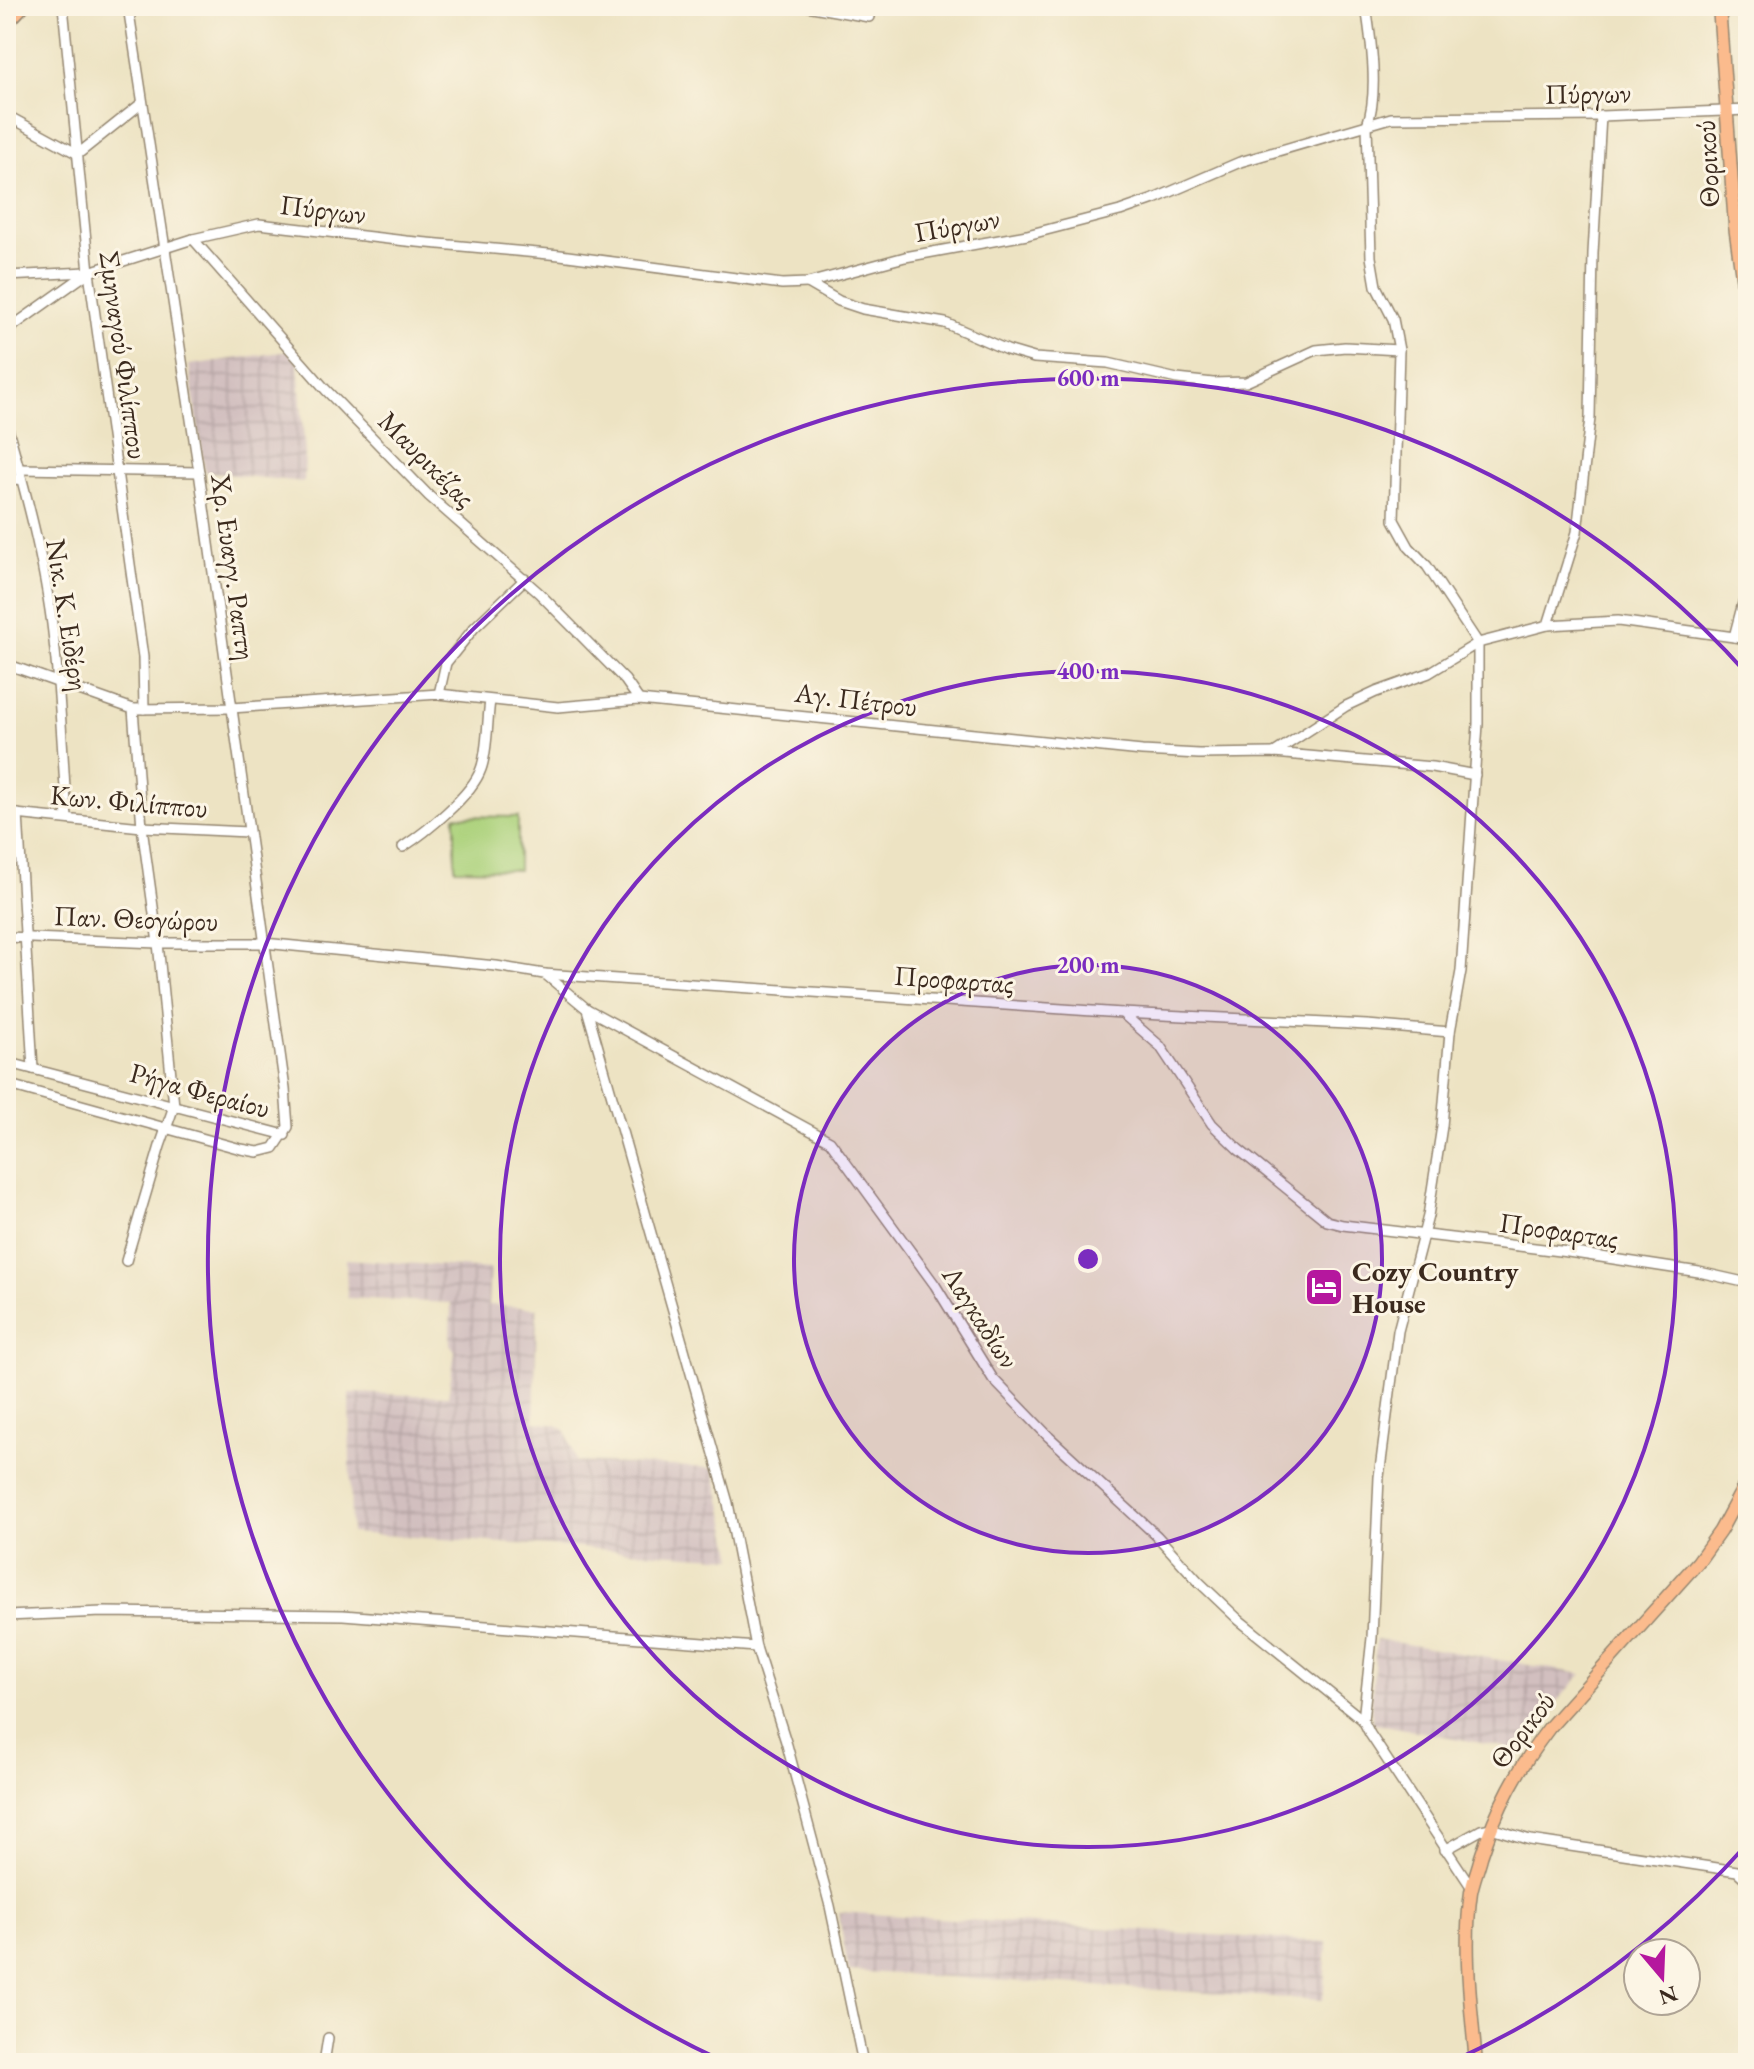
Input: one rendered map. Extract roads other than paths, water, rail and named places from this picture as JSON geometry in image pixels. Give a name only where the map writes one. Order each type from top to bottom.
[{"type":"main road","points":[[6,24],[23,6]]},
{"type":"main road","name":"Θορικού","points":[[1719,6],[1735,226],[1748,319]]},
{"type":"main road","name":"Θορικού","points":[[1476,2063],[1469,1968],[1472,1888],[1501,1801],[1531,1751],[1698,1562],[1720,1531],[1748,1479]]},
{"type":"street","name":"Σμηναγού Φιλίππου","points":[[63,6],[89,272],[143,657],[139,709],[142,827],[158,943],[174,1106],[126,1261]]},
{"type":"street","name":"Χρ. Ευαγγ. Ραπτη","points":[[128,6],[199,472],[286,1103],[288,1127],[285,1135]]},
{"type":"street","points":[[807,6],[869,17]]},
{"type":"street","points":[[1363,1720],[1372,1638],[1384,1431],[1398,1331],[1423,1234],[1442,1126],[1450,1032],[1461,971],[1478,724],[1478,643],[1427,566],[1409,547],[1394,520],[1399,350],[1393,319],[1376,286],[1371,257],[1367,125],[1372,112],[1372,97],[1366,6]]},
{"type":"street","points":[[6,115],[78,154],[142,103]]},
{"type":"street","name":"Πύργων","points":[[89,272],[193,239],[259,224],[560,255],[782,284],[808,283],[905,257],[1027,235],[1120,211],[1240,162],[1391,118],[1601,116],[1748,110]]},
{"type":"street","points":[[1548,625],[1577,532],[1589,431],[1593,362],[1593,253],[1601,116]]},
{"type":"street","name":"Μαυρικέζας","points":[[193,239],[326,390],[429,496],[525,579],[625,680],[639,700]]},
{"type":"street","points":[[6,276],[89,272]]},
{"type":"street","points":[[6,331],[89,272]]},
{"type":"street","points":[[808,283],[839,301],[863,309],[945,323],[1007,350],[1034,358],[1108,363],[1177,379],[1213,383],[1246,382],[1316,350],[1345,347],[1399,350]]},
{"type":"street","name":"Νικ. Κ. Ειδέρη","points":[[6,422],[48,602],[67,818]]},
{"type":"street","points":[[6,482],[20,474],[199,472]]},
{"type":"street","points":[[439,694],[446,663],[474,628],[525,579]]},
{"type":"street","points":[[1734,637],[1748,584]]},
{"type":"street","points":[[1274,753],[1346,706],[1429,673],[1478,643],[1548,625],[1618,621],[1748,639]]},
{"type":"street","points":[[6,664],[139,709]]},
{"type":"street","name":"Αγ. Πέτρου","points":[[139,709],[231,708],[439,694],[558,707],[639,700],[1142,751],[1274,753],[1432,767],[1475,775]]},
{"type":"street","points":[[403,847],[430,830],[481,769],[490,701]]},
{"type":"street","name":"Κων. Φιλίππου","points":[[6,813],[142,827],[248,832]]},
{"type":"street","points":[[18,814],[33,1069]]},
{"type":"street","name":"Παν. Θεογώρου","points":[[6,937],[158,943],[264,943]]},
{"type":"street","name":"Προφαρτας","points":[[264,943],[496,966],[544,974],[1122,1013],[1160,1046],[1212,1124],[1327,1221],[1568,1252],[1746,1282]]},
{"type":"street","name":"Λαγκαδίων","points":[[544,974],[587,1009],[830,1141],[935,1285],[993,1379],[1049,1437],[1157,1536],[1239,1620],[1363,1720],[1472,1888]]},
{"type":"street","points":[[587,1009],[728,1503],[756,1647],[787,1745],[830,1906],[863,2063]]},
{"type":"street","points":[[1122,1013],[1450,1032]]},
{"type":"street","name":"Ρήγα Φεραίου","points":[[6,1062],[285,1135],[274,1148],[258,1152],[6,1084]]},
{"type":"street","points":[[6,1616],[103,1612],[343,1615],[756,1647]]},
{"type":"street","points":[[1445,1850],[1481,1830],[1491,1828],[1530,1840],[1737,1871],[1748,1869]]},
{"type":"street","points":[[1737,1871],[1748,1881]]},
{"type":"street","points":[[324,2063],[328,2038]]},
{"type":"place","name":"Cozy Country House","points":[[1324,1287]]}]
